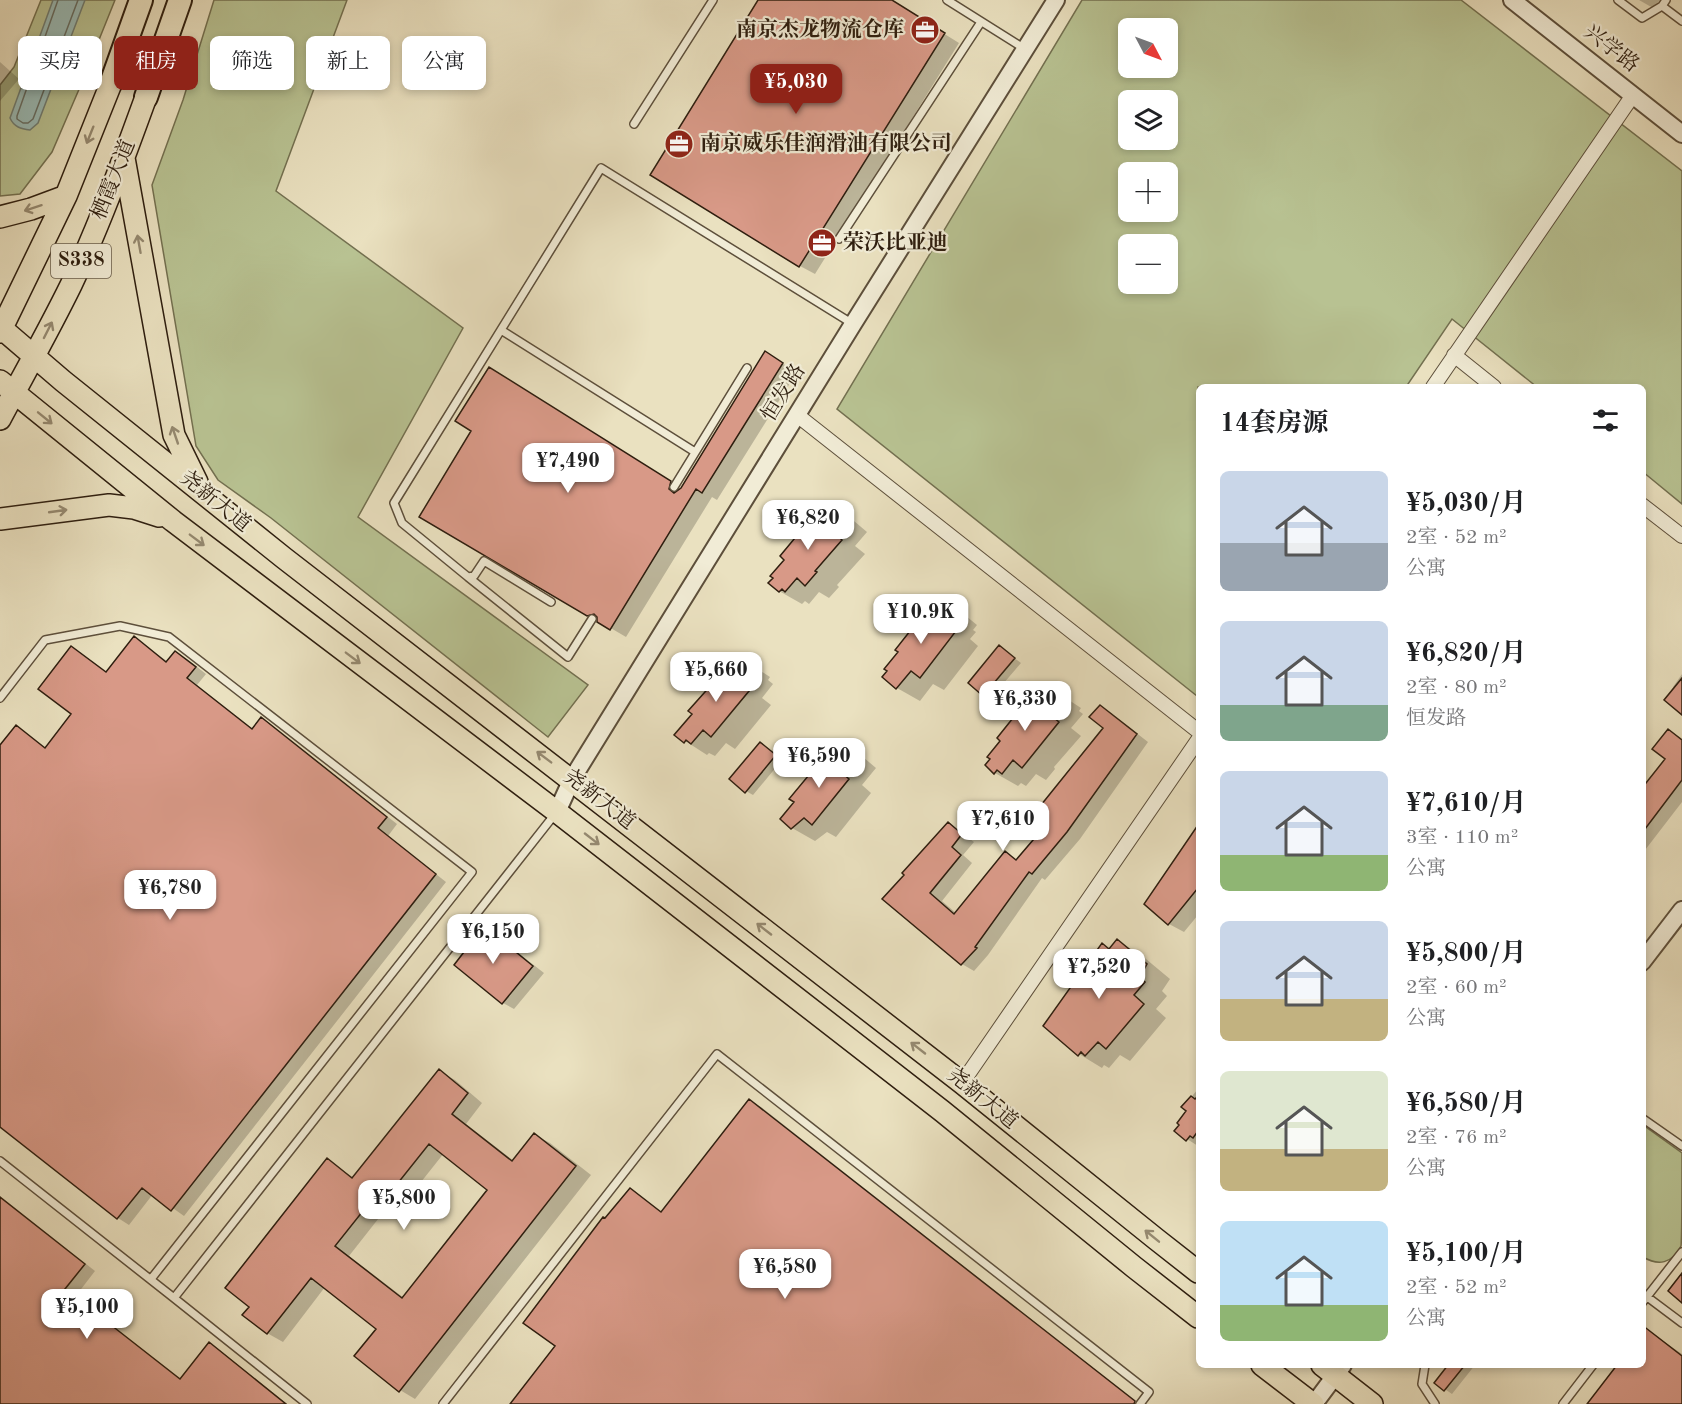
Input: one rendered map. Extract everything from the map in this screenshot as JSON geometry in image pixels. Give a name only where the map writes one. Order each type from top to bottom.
[{"type":"highway","name":"栖霞大道","points":[[112,81],[141,0]]},
{"type":"highway","name":"栖霞大道","points":[[146,97],[180,0]]},
{"type":"main road","name":"栖霞大道","points":[[1,329],[66,196],[112,81]]},
{"type":"main road","name":"栖霞大道","points":[[0,419],[7,387],[35,357],[72,282],[124,158],[146,97]]},
{"type":"main road","points":[[124,158],[174,435],[200,488]]},
{"type":"main road","points":[[0,217],[66,196]]},
{"type":"main road","name":"尧新大道","points":[[1,329],[284,558],[962,1083],[1196,1270]]},
{"type":"main road","name":"尧新大道","points":[[7,387],[173,521],[557,812],[942,1111],[1196,1315]]},
{"type":"main road","points":[[0,519],[109,505],[134,508],[173,521]]},
{"type":"main road","points":[[1266,1368],[1313,1404]]},
{"type":"main road","points":[[1333,1368],[1372,1404]]},
{"type":"street","name":"恒发路","points":[[557,812],[572,779],[1056,0]]},
{"type":"street","name":"兴学路","points":[[1512,0],[1682,134]]},
{"type":"street","points":[[1435,384],[1633,95]]},
{"type":"street","points":[[1454,356],[1490,384]]},
{"type":"street","points":[[797,415],[1196,729]]},
{"type":"street","points":[[1646,508],[1682,536]]},
{"type":"street","points":[[962,1083],[1196,743]]},
{"type":"street","points":[[1646,957],[1682,910]]},
{"type":"street","points":[[1313,1404],[1333,1368]]},
{"type":"lane","points":[[634,124],[712,0]]},
{"type":"lane","points":[[947,0],[1025,49]]},
{"type":"lane","points":[[1618,0],[1642,18],[1664,3],[1682,21]]},
{"type":"lane","points":[[839,239],[981,22]]},
{"type":"lane","points":[[592,619],[568,657],[402,523],[394,503],[601,168],[853,324]]},
{"type":"lane","points":[[501,330],[695,452]]},
{"type":"lane","points":[[674,487],[747,368]]},
{"type":"lane","points":[[468,577],[474,576],[484,561],[551,602]]},
{"type":"lane","points":[[0,698],[45,640],[120,626],[169,637],[472,872],[151,1279]]},
{"type":"lane","points":[[174,1298],[557,812]]},
{"type":"lane","points":[[443,1404],[717,1054],[1149,1392],[1140,1404]]},
{"type":"lane","points":[[1646,1121],[1682,1146]]},
{"type":"lane","points":[[0,1161],[308,1404]]},
{"type":"lane","points":[[1646,1295],[1682,1252]]},
{"type":"lane","points":[[1646,1298],[1682,1323]]},
{"type":"lane","points":[[1425,1368],[1422,1384],[1435,1404]]},
{"type":"lane","points":[[1563,1404],[1591,1368]]},
{"type":"green space","points":[[41,0],[115,0],[101,36],[26,36]]},
{"type":"green space","points":[[214,0],[347,0],[334,36],[306,36],[306,90],[314,90],[276,191],[463,328],[358,517],[588,685],[548,737],[271,518],[218,480],[196,446],[152,185],[186,90],[198,90],[198,52]]},
{"type":"green space","points":[[1082,0],[1461,0],[1682,171],[1682,504],[1646,474],[1646,384],[1533,384],[1452,319],[1408,384],[1196,384],[1196,695],[837,409]]},
{"type":"green space","points":[[18,57],[18,90],[79,90],[52,152],[20,194],[0,196],[0,85],[14,67]]},
{"type":"green space","points":[[1646,1127],[1682,1153],[1681,1246],[1669,1260],[1654,1262],[1646,1258]]},
{"type":"water","points":[[53,0],[85,0],[71,36],[40,36]]},
{"type":"water","points":[[20,90],[51,90],[38,123],[30,130],[16,125],[10,118]]},
{"type":"building","points":[[758,0],[892,0],[945,33],[799,267],[650,175]]},
{"type":"building","points":[[765,351],[783,363],[702,493],[696,489],[610,630],[597,622],[594,614],[587,616],[419,517],[471,431],[455,421],[489,367],[671,481],[669,489],[674,493],[681,488]]},
{"type":"building","points":[[831,506],[845,518],[833,531],[842,540],[805,586],[797,578],[785,592],[782,589],[779,592],[768,583],[773,578],[770,576],[784,560],[780,556],[809,521],[811,523],[825,508],[828,510]]},
{"type":"building","points":[[943,600],[955,611],[951,616],[954,618],[948,625],[956,631],[920,678],[911,671],[896,689],[882,677],[887,671],[884,669],[898,652],[895,650],[922,613],[926,616],[936,604],[938,606]]},
{"type":"building","points":[[134,636],[166,662],[175,651],[196,667],[187,678],[252,729],[261,717],[387,817],[378,828],[436,874],[171,1211],[142,1188],[117,1219],[0,1127],[0,745],[16,725],[45,748],[71,714],[38,689],[71,646],[106,672]]},
{"type":"building","points":[[999,645],[1015,658],[983,696],[968,683]]},
{"type":"building","points":[[738,655],[748,663],[746,666],[751,670],[740,684],[749,691],[711,737],[703,730],[691,744],[686,740],[684,743],[674,735],[692,714],[688,711]]},
{"type":"building","points":[[1682,678],[1682,715],[1664,700]]},
{"type":"building","points":[[1049,685],[1059,693],[1056,696],[1061,700],[1049,714],[1059,722],[1022,768],[1013,760],[1002,774],[997,770],[994,774],[985,765],[990,759],[987,757],[1000,741],[997,738],[1025,703],[1028,705],[1041,689],[1044,691]]},
{"type":"building","points":[[1100,705],[1137,734],[1067,832],[1032,874],[1029,872],[975,947],[977,948],[961,965],[882,899],[948,822],[962,834],[952,847],[961,855],[930,893],[954,914],[1005,851],[1016,860],[1045,826],[1033,815],[1103,728],[1089,717]]},
{"type":"building","points":[[1668,729],[1682,740],[1682,780],[1646,828],[1646,783],[1665,759],[1652,749]]},
{"type":"building","points":[[760,742],[776,755],[745,793],[729,779]]},
{"type":"building","points":[[840,742],[854,754],[840,771],[849,779],[812,825],[804,818],[791,829],[780,819],[794,802],[789,799]]},
{"type":"building","points":[[1196,828],[1196,890],[1168,925],[1144,904]]},
{"type":"building","points":[[484,926],[533,966],[502,1004],[454,965]]},
{"type":"building","points":[[1117,939],[1147,964],[1140,977],[1145,982],[1134,995],[1144,1004],[1106,1049],[1098,1042],[1085,1056],[1081,1052],[1078,1056],[1043,1026],[1102,943],[1109,949]]},
{"type":"building","points":[[439,1069],[468,1093],[452,1114],[512,1161],[534,1133],[576,1166],[399,1392],[354,1356],[376,1329],[311,1278],[267,1334],[242,1315],[249,1307],[225,1288],[327,1158],[352,1178]],"holes":[[[429,1144],[487,1190],[402,1298],[335,1246],[382,1187],[390,1193]]]},
{"type":"building","points":[[1191,1096],[1196,1098],[1196,1134],[1186,1141],[1174,1131],[1186,1111],[1181,1107]]},
{"type":"building","points":[[749,1099],[1135,1401],[1134,1404],[510,1404],[555,1346],[523,1323],[603,1217],[605,1218],[630,1188],[661,1212]]},
{"type":"building","points":[[0,1197],[85,1264],[65,1289],[180,1379],[209,1342],[286,1404],[0,1404]]},
{"type":"building","points":[[1682,1273],[1682,1303],[1668,1291]]},
{"type":"building","points":[[1646,1328],[1682,1356],[1682,1404],[1587,1404],[1615,1368],[1646,1368]]},
{"type":"building","points":[[1446,1368],[1463,1368],[1444,1391],[1434,1383]]},
{"type":"place","name":"南京杰龙物流仓库","points":[[925,30]]},
{"type":"place","name":"南京威乐佳润滑油有限公司","points":[[679,144]]},
{"type":"place","name":"荣沃比亚迪","points":[[822,243]]}]
